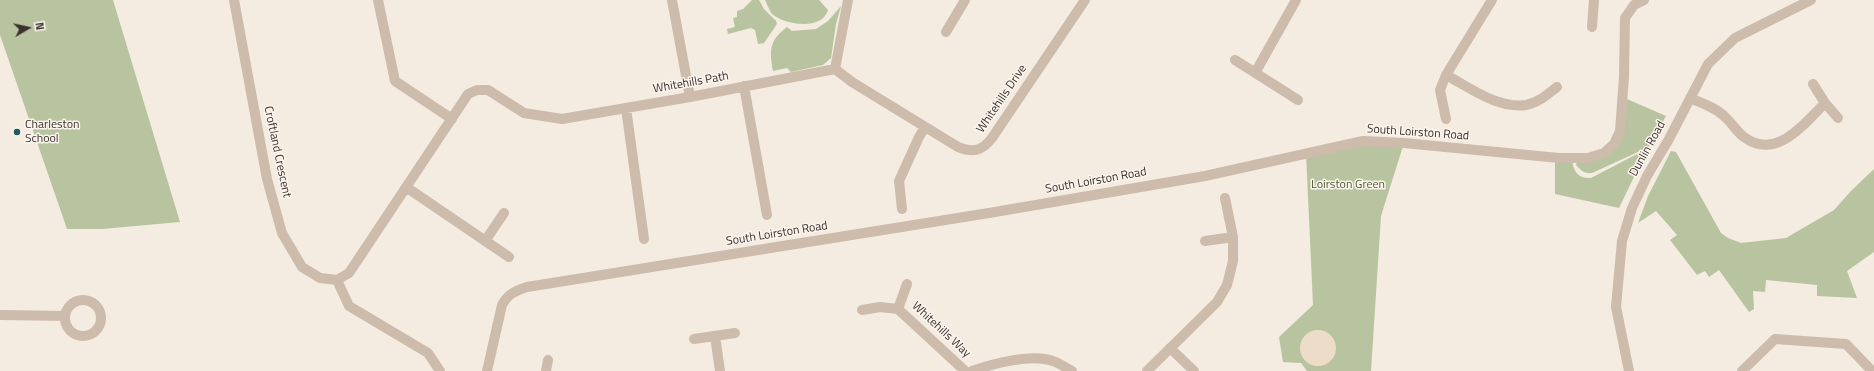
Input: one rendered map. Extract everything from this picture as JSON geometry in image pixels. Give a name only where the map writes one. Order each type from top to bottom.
[{"type":"street","name":"Croftland Crescent","points":[[234,0],[267,179],[282,233],[302,267],[320,278],[337,280]]},
{"type":"street","points":[[378,0],[395,82],[452,119],[349,273],[337,280],[349,306],[428,353],[440,371]]},
{"type":"street","points":[[672,0],[690,97]]},
{"type":"street","points":[[835,69],[848,0]]},
{"type":"street","points":[[946,32],[965,0]]},
{"type":"street","name":"Whitehills Drive","points":[[835,69],[852,82],[925,127],[967,151],[976,151],[985,147],[1085,0]]},
{"type":"street","points":[[1255,73],[1296,0]]},
{"type":"street","points":[[1592,27],[1594,0]]},
{"type":"street","name":"South Loirston Road","points":[[487,371],[502,305],[507,297],[515,291],[527,287],[981,214],[1205,176],[1363,141],[1404,143],[1559,158],[1588,158],[1604,153],[1614,144],[1620,131],[1624,77],[1625,18],[1634,5],[1644,0]]},
{"type":"street","name":"Dunlin Road","points":[[1629,371],[1616,307],[1622,241],[1632,208],[1647,176],[1708,64],[1734,38],[1811,0]]},
{"type":"street","points":[[1446,118],[1440,90],[1446,76],[1489,1]]},
{"type":"street","points":[[1235,60],[1298,100]]},
{"type":"street","name":"Whitehills Path","points":[[452,119],[468,94],[477,90],[488,90],[524,113],[562,119],[690,97],[835,69]]},
{"type":"street","points":[[1446,76],[1497,102],[1512,105],[1527,105],[1544,98],[1557,87]]},
{"type":"street","points":[[1813,84],[1825,103],[1838,118]]},
{"type":"street","points":[[744,86],[766,215]]},
{"type":"street","points":[[1690,98],[1724,115],[1743,137],[1756,144],[1768,145],[1778,144],[1798,129],[1825,103]]},
{"type":"street","points":[[626,108],[644,239]]},
{"type":"street","points":[[902,209],[899,181],[925,127]]},
{"type":"street","points":[[406,187],[510,258]]},
{"type":"street","points":[[1147,371],[1217,302],[1227,285],[1233,262],[1233,237],[1225,198]]},
{"type":"street","points":[[485,241],[504,213]]},
{"type":"street","points":[[1205,241],[1233,237]]},
{"type":"street","name":"Whitehills Way","points":[[898,309],[907,284]]},
{"type":"street","name":"Whitehills Way","points":[[862,310],[880,307],[898,309],[965,371]]},
{"type":"street","points":[[0,315],[65,316]]},
{"type":"street","points":[[694,339],[735,333]]},
{"type":"street","points":[[715,336],[720,371]]},
{"type":"street","points":[[1742,371],[1775,339],[1846,344],[1870,370]]},
{"type":"street","points":[[1170,348],[1194,371]]},
{"type":"street","points":[[972,371],[1002,363],[1041,358],[1052,360],[1072,371]]},
{"type":"street","points":[[546,371],[548,360]]},
{"type":"green space","points":[[0,0],[113,0],[180,222],[102,229],[67,229],[0,35]]},
{"type":"green space","points":[[752,0],[759,0],[764,9],[776,21],[777,24],[764,43],[758,44],[755,30],[751,28],[728,34],[727,29],[735,27],[733,18],[737,17],[737,11],[743,9]]},
{"type":"green space","points":[[765,0],[819,0],[828,10],[824,17],[819,21],[803,24],[794,23],[785,21],[772,14]]},
{"type":"green space","points":[[841,6],[836,24],[831,58],[823,65],[791,72],[787,68],[773,71],[771,57],[772,46],[777,36],[781,32],[787,27],[792,31],[816,29],[828,21]]},
{"type":"green space","points":[[1627,99],[1666,116],[1649,147],[1592,173],[1583,171],[1576,165],[1577,160],[1597,160],[1624,132]]},
{"type":"green space","name":"Loirston Green","points":[[1363,141],[1404,143],[1381,216],[1371,371],[1307,371],[1301,363],[1283,362],[1279,337],[1313,305],[1306,153]]},
{"type":"green space","points":[[1671,151],[1676,152],[1721,233],[1728,238],[1741,243],[1786,238],[1834,210],[1874,169],[1874,252],[1847,271],[1857,298],[1817,296],[1817,285],[1766,280],[1765,292],[1753,291],[1754,309],[1749,312],[1719,270],[1709,277],[1705,271],[1697,275],[1670,240],[1677,235],[1656,211],[1638,223],[1648,196]]},
{"type":"green space","points":[[1639,153],[1644,156],[1619,208],[1555,194],[1555,162],[1572,159],[1575,171],[1580,176],[1591,178]]},
{"type":"shaded area","points":[[1322,330],[1331,335],[1335,341],[1335,355],[1331,361],[1322,366],[1314,366],[1305,361],[1301,355],[1300,344],[1305,335],[1311,331]]},
{"type":"place","name":"Charleston School","points":[[17,132]]}]
